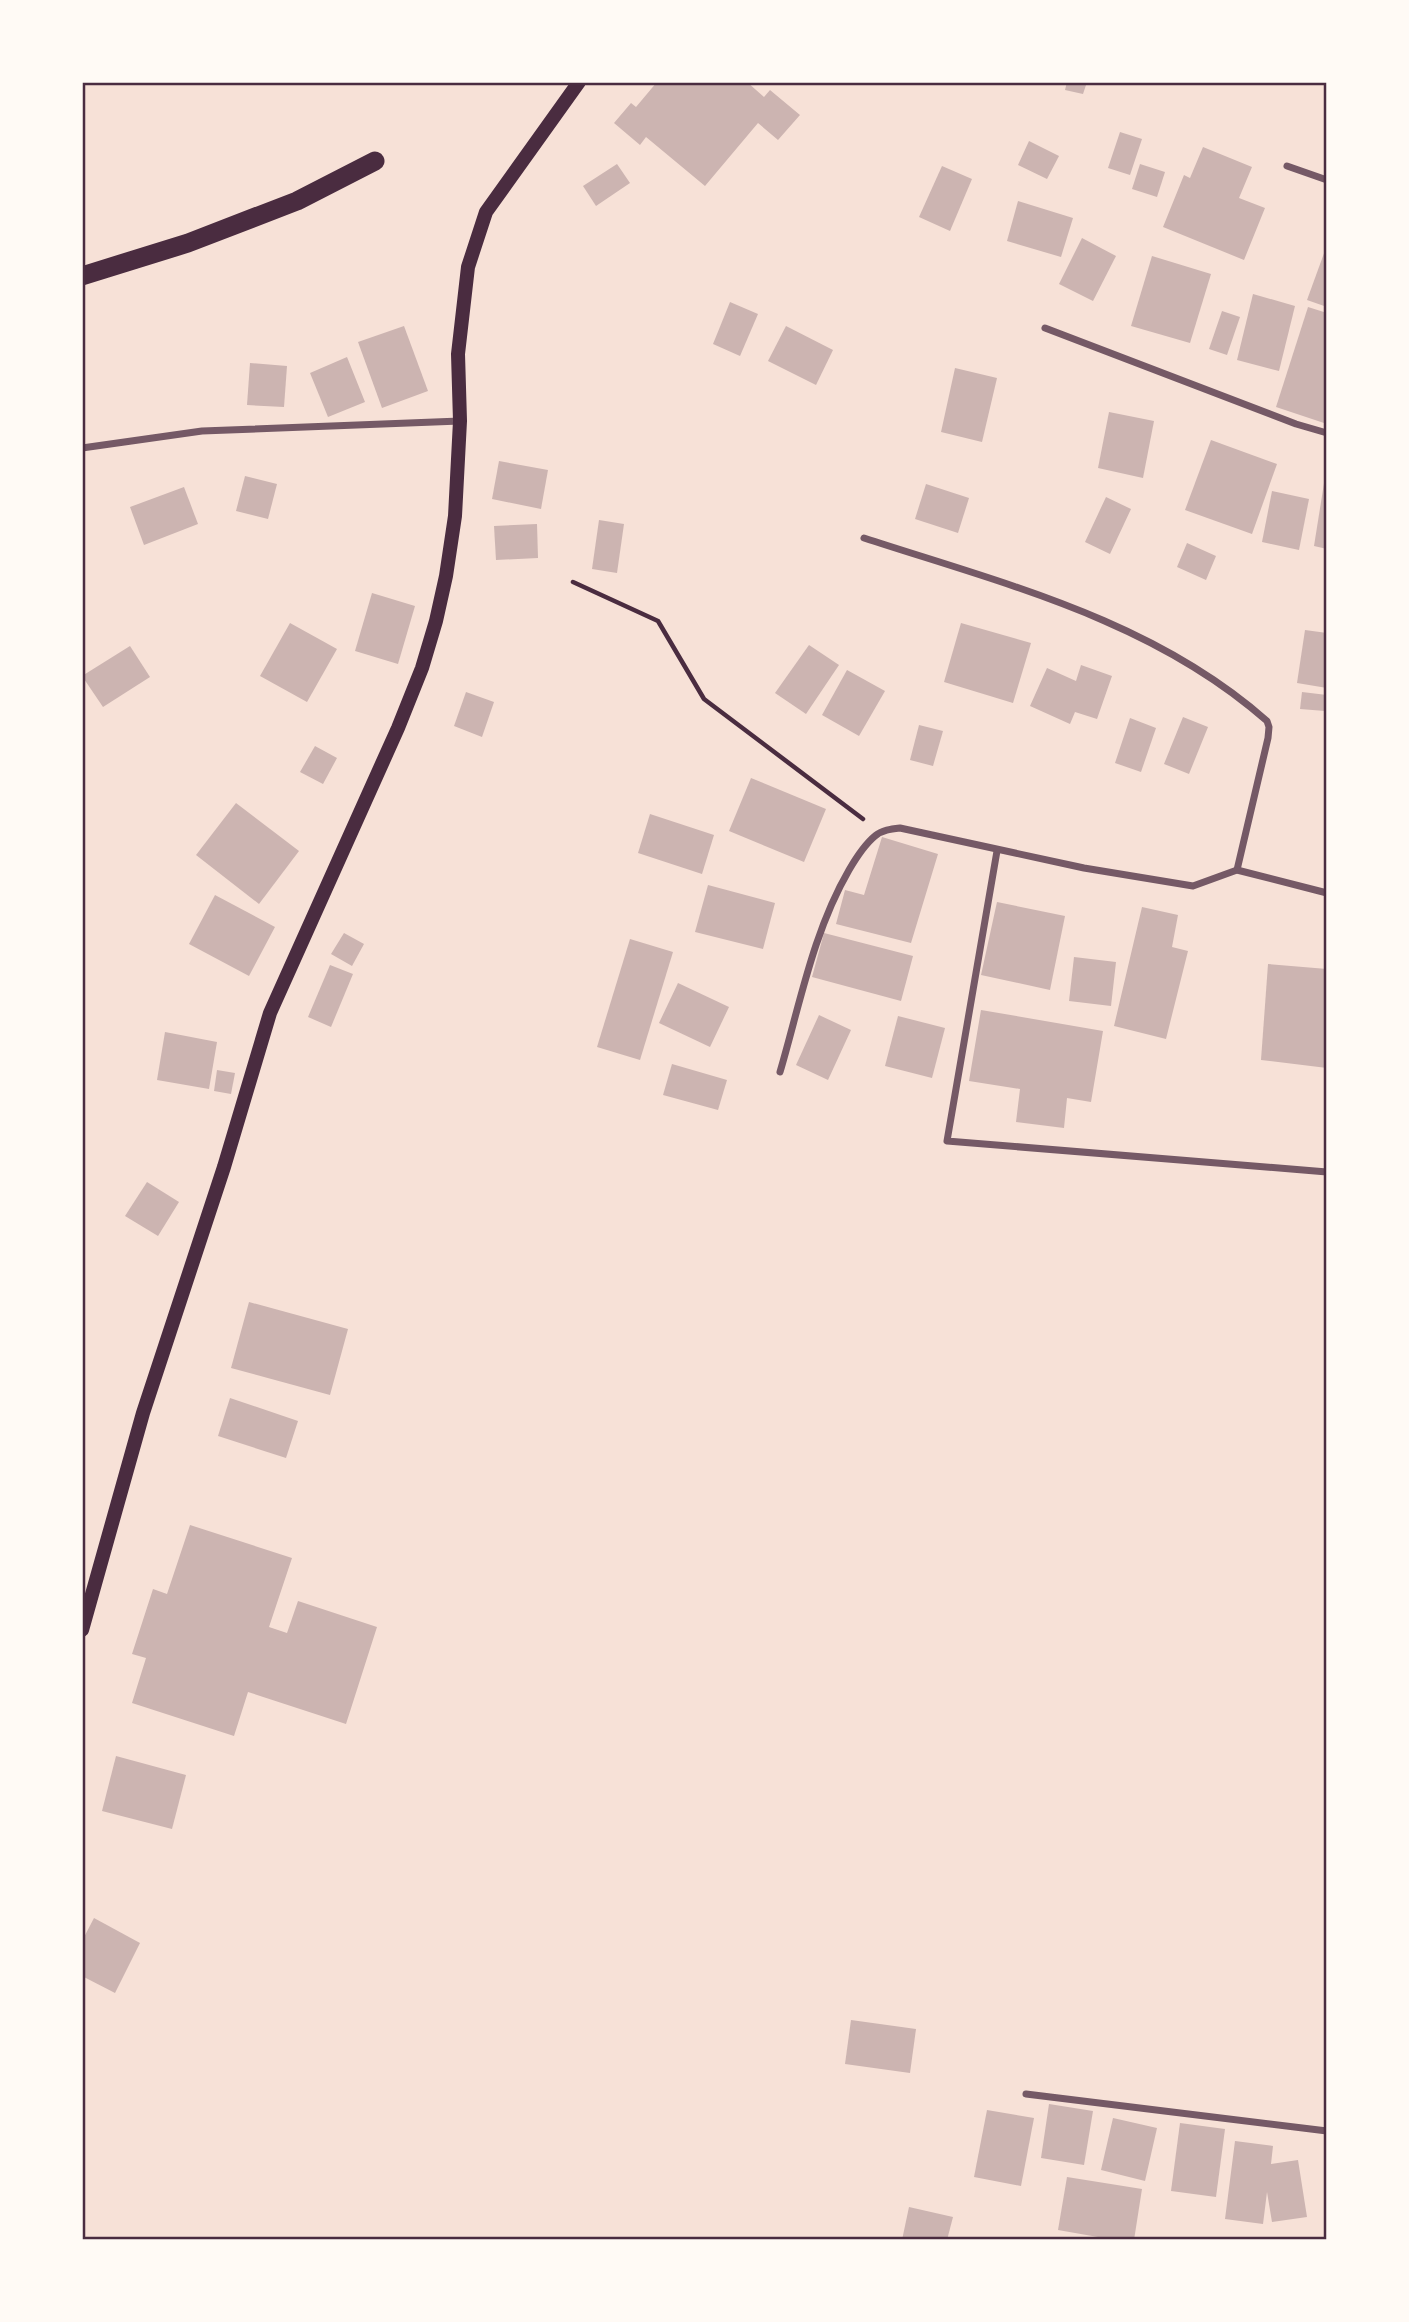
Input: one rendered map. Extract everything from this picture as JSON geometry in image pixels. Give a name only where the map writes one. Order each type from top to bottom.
[{"type":"highway","points":[[82,276],[188,243],[297,201],[375,161]]},
{"type":"main road","points":[[82,1630],[143,1413],[224,1167],[270,1013],[398,728],[436,621],[455,516],[460,421],[458,354],[468,267],[477,234],[486,212],[579,82]]},
{"type":"street","points":[[1287,166],[1327,180]]},
{"type":"street","points":[[1045,328],[1296,424],[1327,433]]},
{"type":"street","points":[[82,448],[202,431],[460,421]]},
{"type":"street","points":[[864,538],[1065,604],[1111,623],[1182,658],[1267,721],[1268,738],[1237,870]]},
{"type":"street","points":[[780,1072],[823,922],[857,857],[868,842],[881,832],[900,828],[997,851],[1193,886],[1237,870],[1327,892]]},
{"type":"street","points":[[997,851],[947,1141],[1327,1172]]},
{"type":"street","points":[[1026,2094],[1327,2131]]},
{"type":"path","points":[[573,582],[658,621],[704,699],[881,832]]},
{"type":"building","points":[[657,82],[747,82],[764,97],[770,90],[800,115],[778,140],[758,123],[705,186],[646,137],[640,145],[614,123],[631,103],[636,107]]},
{"type":"building","points":[[1067,82],[1087,82],[1083,94],[1065,90]]},
{"type":"building","points":[[1120,132],[1142,139],[1130,175],[1108,168]]},
{"type":"building","points":[[1029,141],[1059,156],[1047,179],[1018,165]]},
{"type":"building","points":[[1203,147],[1252,167],[1239,198],[1265,208],[1244,260],[1163,227],[1184,175],[1190,178]]},
{"type":"building","points":[[617,164],[630,183],[596,206],[583,186]]},
{"type":"building","points":[[1140,164],[1165,172],[1157,197],[1132,189]]},
{"type":"building","points":[[942,166],[972,179],[950,231],[919,217]]},
{"type":"building","points":[[1018,201],[1073,218],[1061,257],[1007,241]]},
{"type":"building","points":[[1082,238],[1116,256],[1093,301],[1059,284]]},
{"type":"building","points":[[1327,245],[1327,307],[1307,300]]},
{"type":"building","points":[[1152,256],[1211,274],[1190,343],[1131,326]]},
{"type":"building","points":[[1253,294],[1295,306],[1279,371],[1237,360]]},
{"type":"building","points":[[730,302],[758,314],[740,356],[713,344]]},
{"type":"building","points":[[1308,307],[1327,313],[1327,424],[1276,407]]},
{"type":"building","points":[[1222,311],[1240,317],[1227,355],[1209,349]]},
{"type":"building","points":[[404,326],[428,391],[382,408],[358,342]]},
{"type":"building","points":[[786,326],[833,350],[816,385],[768,361]]},
{"type":"building","points":[[347,357],[365,402],[328,417],[310,373]]},
{"type":"building","points":[[250,363],[287,366],[284,407],[247,405]]},
{"type":"building","points":[[955,368],[997,378],[982,442],[941,432]]},
{"type":"building","points":[[1109,412],[1154,421],[1143,478],[1098,468]]},
{"type":"building","points":[[1211,440],[1277,464],[1252,534],[1185,510]]},
{"type":"building","points":[[499,461],[548,470],[541,509],[492,499]]},
{"type":"building","points":[[245,476],[277,484],[268,519],[236,511]]},
{"type":"building","points":[[1327,477],[1327,549],[1314,546]]},
{"type":"building","points":[[926,484],[969,498],[958,533],[915,519]]},
{"type":"building","points":[[184,487],[198,524],[144,545],[130,507]]},
{"type":"building","points":[[1272,491],[1309,499],[1299,550],[1262,542]]},
{"type":"building","points":[[1106,497],[1131,509],[1110,554],[1085,542]]},
{"type":"building","points":[[599,520],[624,524],[617,573],[592,569]]},
{"type":"building","points":[[537,524],[538,558],[496,560],[494,526]]},
{"type":"building","points":[[1187,543],[1216,556],[1206,580],[1177,567]]},
{"type":"building","points":[[372,593],[415,606],[398,664],[355,651]]},
{"type":"building","points":[[290,623],[337,649],[307,702],[260,676]]},
{"type":"building","points":[[961,623],[1031,643],[1013,703],[944,682]]},
{"type":"building","points":[[1305,630],[1327,633],[1327,688],[1297,683]]},
{"type":"building","points":[[809,645],[839,665],[806,714],[775,693]]},
{"type":"building","points":[[130,646],[150,677],[103,707],[82,676]]},
{"type":"building","points":[[1081,665],[1112,676],[1097,719],[1075,712],[1070,724],[1030,706],[1047,668],[1076,681]]},
{"type":"building","points":[[847,670],[885,691],[859,736],[822,715]]},
{"type":"building","points":[[466,692],[494,702],[482,737],[454,726]]},
{"type":"building","points":[[1302,692],[1327,695],[1325,711],[1300,709]]},
{"type":"building","points":[[1183,717],[1208,727],[1189,774],[1164,764]]},
{"type":"building","points":[[1130,718],[1156,728],[1141,772],[1115,763]]},
{"type":"building","points":[[919,725],[943,731],[933,766],[910,760]]},
{"type":"building","points":[[315,746],[337,758],[323,784],[300,772]]},
{"type":"building","points":[[751,778],[826,809],[804,862],[729,831]]},
{"type":"building","points":[[236,803],[299,851],[259,904],[196,855]]},
{"type":"building","points":[[650,814],[714,835],[702,874],[638,853]]},
{"type":"building","points":[[882,837],[938,854],[911,943],[836,924],[845,890],[864,895]]},
{"type":"building","points":[[708,885],[775,903],[763,949],[695,932]]},
{"type":"building","points":[[215,895],[275,927],[249,976],[189,944]]},
{"type":"building","points":[[997,902],[1065,916],[1050,990],[981,975]]},
{"type":"building","points":[[1142,907],[1178,915],[1172,947],[1188,951],[1166,1039],[1114,1026]]},
{"type":"building","points":[[344,933],[364,944],[352,966],[331,954]]},
{"type":"building","points":[[824,933],[913,956],[901,1001],[812,977]]},
{"type":"building","points":[[630,939],[673,952],[640,1060],[597,1047]]},
{"type":"building","points":[[1074,957],[1116,962],[1111,1006],[1069,1001]]},
{"type":"building","points":[[1268,964],[1327,969],[1327,1068],[1261,1060]]},
{"type":"building","points":[[330,965],[353,974],[331,1027],[308,1017]]},
{"type":"building","points":[[678,983],[729,1007],[710,1047],[659,1023]]},
{"type":"building","points":[[981,1010],[1103,1031],[1091,1102],[1067,1098],[1064,1128],[1016,1122],[1020,1089],[969,1081]]},
{"type":"building","points":[[819,1015],[851,1030],[828,1080],[796,1065]]},
{"type":"building","points":[[898,1016],[945,1028],[932,1078],[885,1066]]},
{"type":"building","points":[[165,1032],[217,1042],[209,1089],[157,1080]]},
{"type":"building","points":[[672,1064],[727,1080],[718,1110],[663,1095]]},
{"type":"building","points":[[217,1070],[235,1073],[231,1094],[214,1091]]},
{"type":"building","points":[[147,1182],[179,1202],[158,1236],[125,1216]]},
{"type":"building","points":[[249,1302],[348,1329],[330,1395],[231,1368]]},
{"type":"building","points":[[230,1398],[298,1421],[286,1458],[218,1436]]},
{"type":"building","points":[[190,1525],[292,1558],[269,1627],[287,1633],[298,1601],[377,1627],[346,1724],[248,1692],[234,1736],[132,1703],[146,1658],[132,1654],[153,1589],[167,1594]]},
{"type":"building","points":[[116,1756],[186,1775],[172,1829],[102,1811]]},
{"type":"building","points":[[94,1918],[140,1943],[115,1993],[82,1976],[82,1941]]},
{"type":"building","points":[[851,2020],[916,2029],[910,2073],[845,2064]]},
{"type":"building","points":[[1049,2104],[1093,2111],[1084,2165],[1041,2158]]},
{"type":"building","points":[[987,2110],[1034,2118],[1021,2186],[974,2177]]},
{"type":"building","points":[[1113,2118],[1157,2128],[1145,2181],[1101,2170]]},
{"type":"building","points":[[1180,2123],[1225,2129],[1216,2197],[1171,2191]]},
{"type":"building","points":[[1235,2141],[1273,2146],[1271,2164],[1298,2160],[1307,2217],[1272,2222],[1267,2192],[1263,2224],[1225,2219]]},
{"type":"building","points":[[1067,2177],[1142,2189],[1134,2240],[1115,2240],[1058,2230]]},
{"type":"building","points":[[909,2207],[953,2217],[947,2240],[902,2240]]}]
